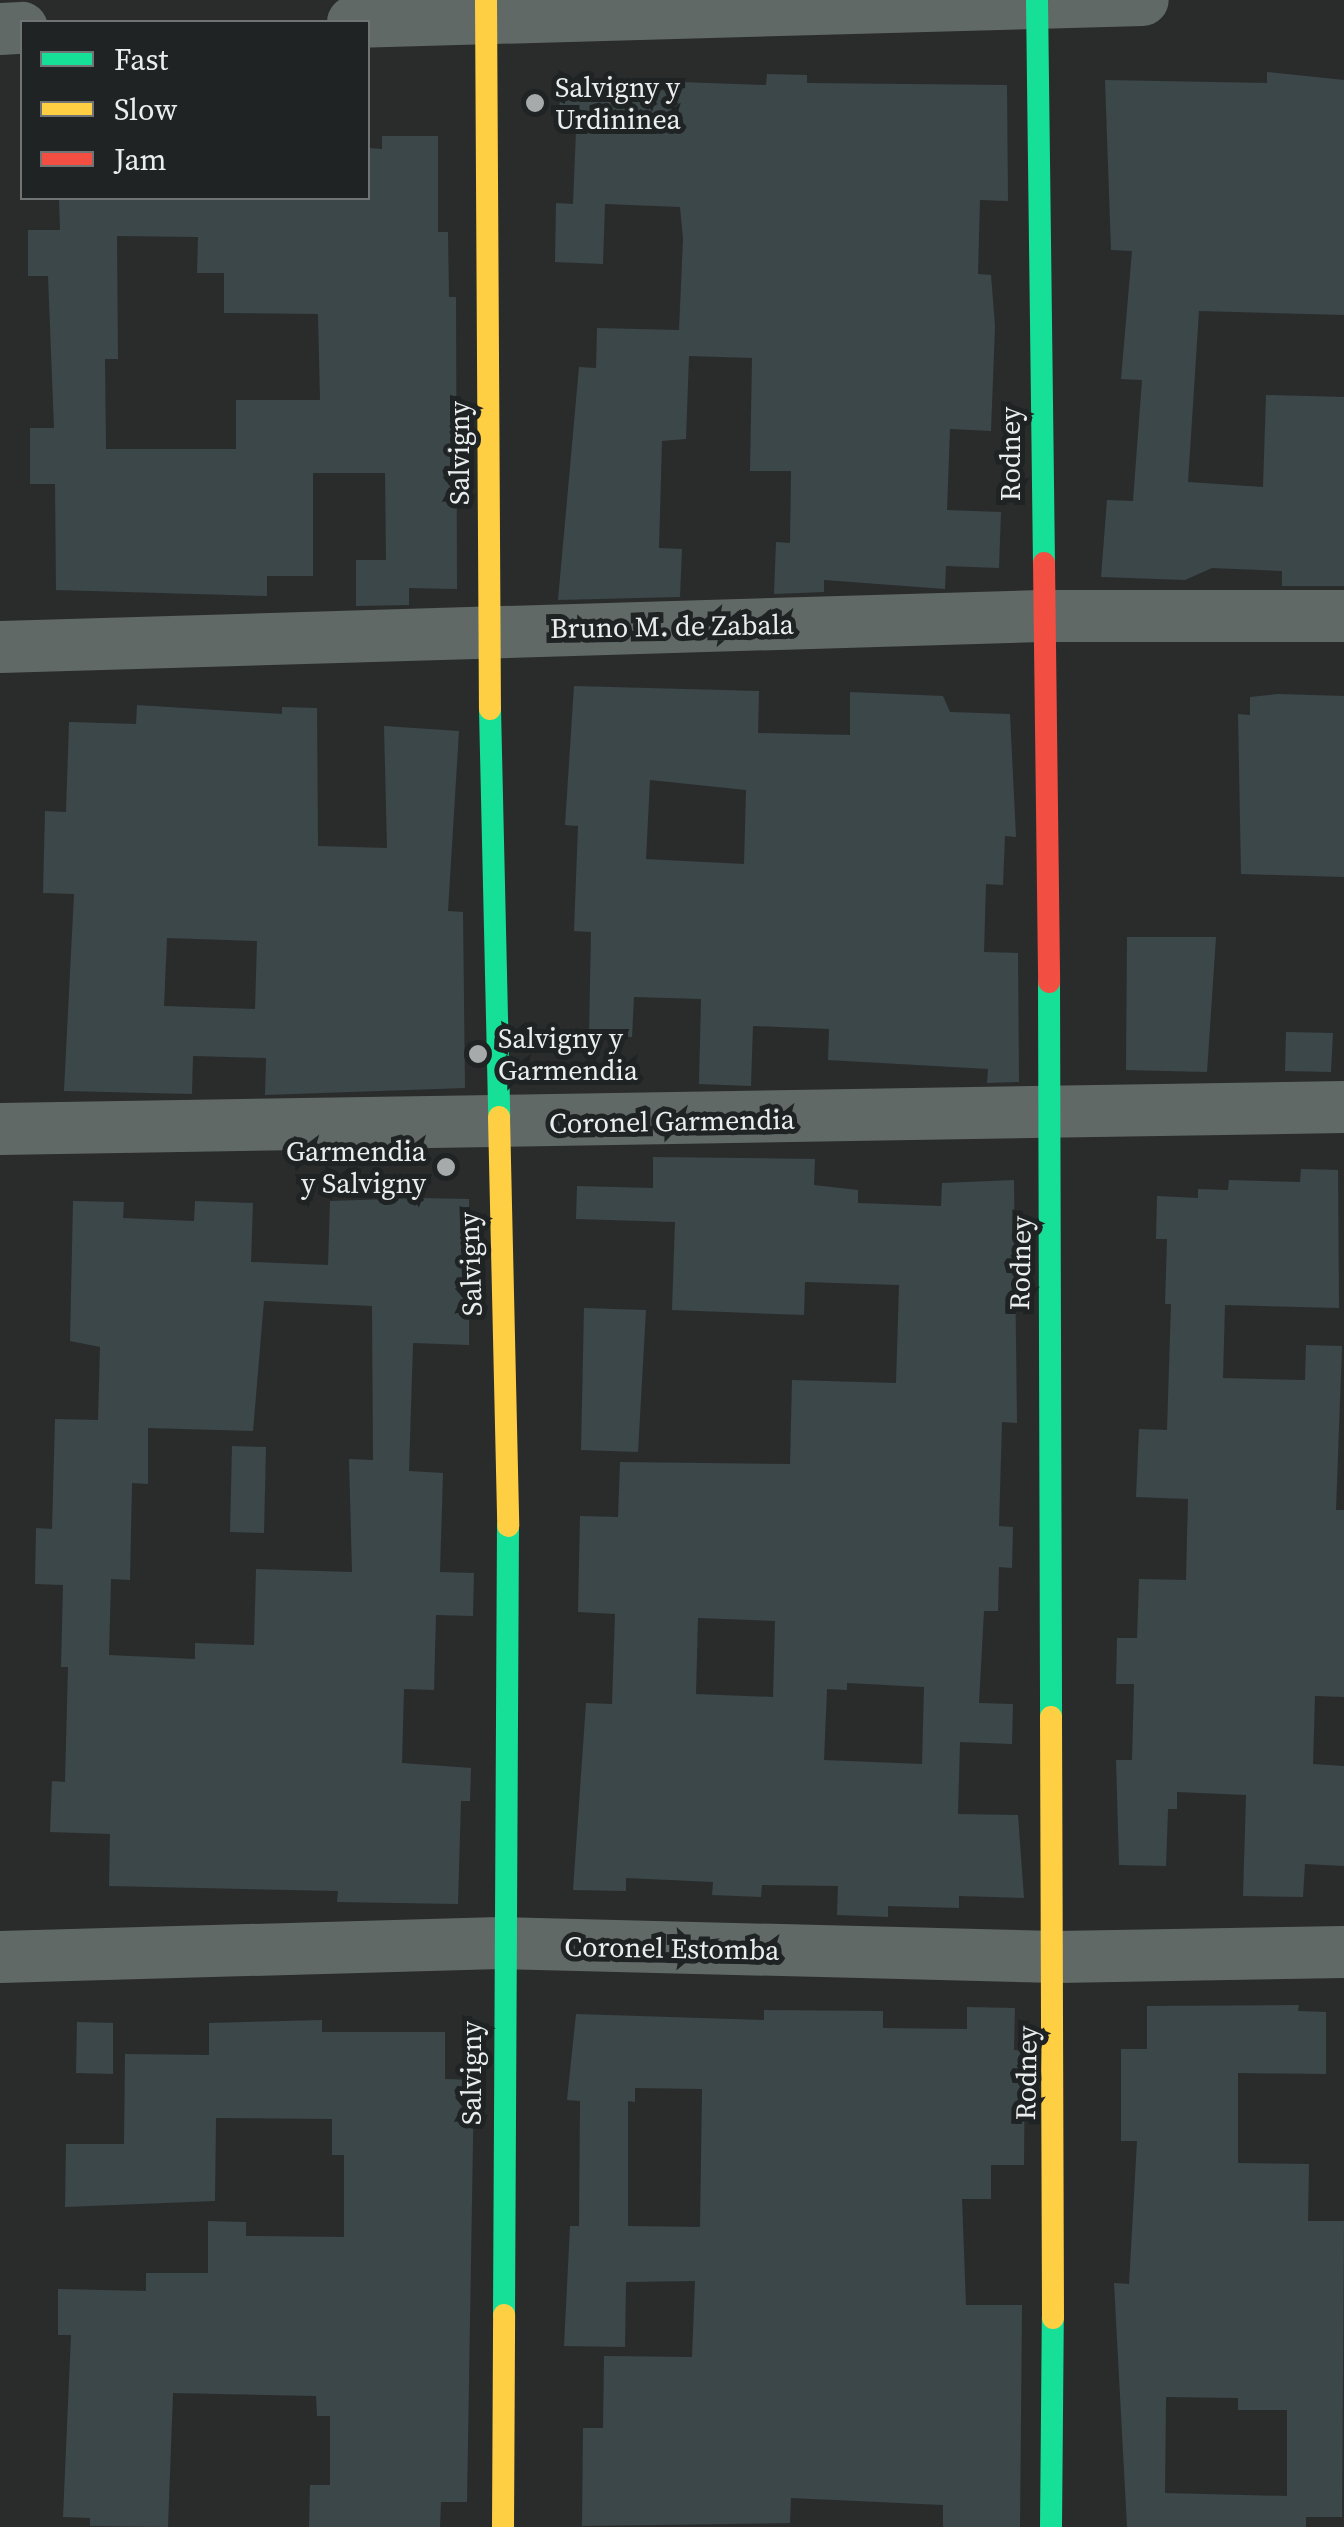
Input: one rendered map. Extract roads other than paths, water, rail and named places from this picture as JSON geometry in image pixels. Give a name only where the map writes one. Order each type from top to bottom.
[{"type":"street","points":[[370,20],[486,10],[1143,0]]},
{"type":"street","name":"Rodney","points":[[1037,1],[1051,1115],[1046,1539],[1058,1956],[1051,2527]]},
{"type":"street","name":"Salvigny","points":[[486,10],[488,630],[495,1124],[508,1544],[500,1944],[503,2527]]},
{"type":"street","name":"Bruno M. de Zabala","points":[[0,648],[488,630],[1042,616],[1344,616]]},
{"type":"street","name":"Coronel Garmendia","points":[[0,1129],[1344,1108]]},
{"type":"street","name":"Coronel Estomba","points":[[0,1957],[500,1944],[1058,1956],[1344,1952]]},
{"type":"place","name":"Salvigny y Urdininea","points":[[535,103]]},
{"type":"place","name":"Salvigny y Garmendia","points":[[478,1054]]},
{"type":"place","name":"Garmendia y Salvigny","points":[[446,1167]]}]
